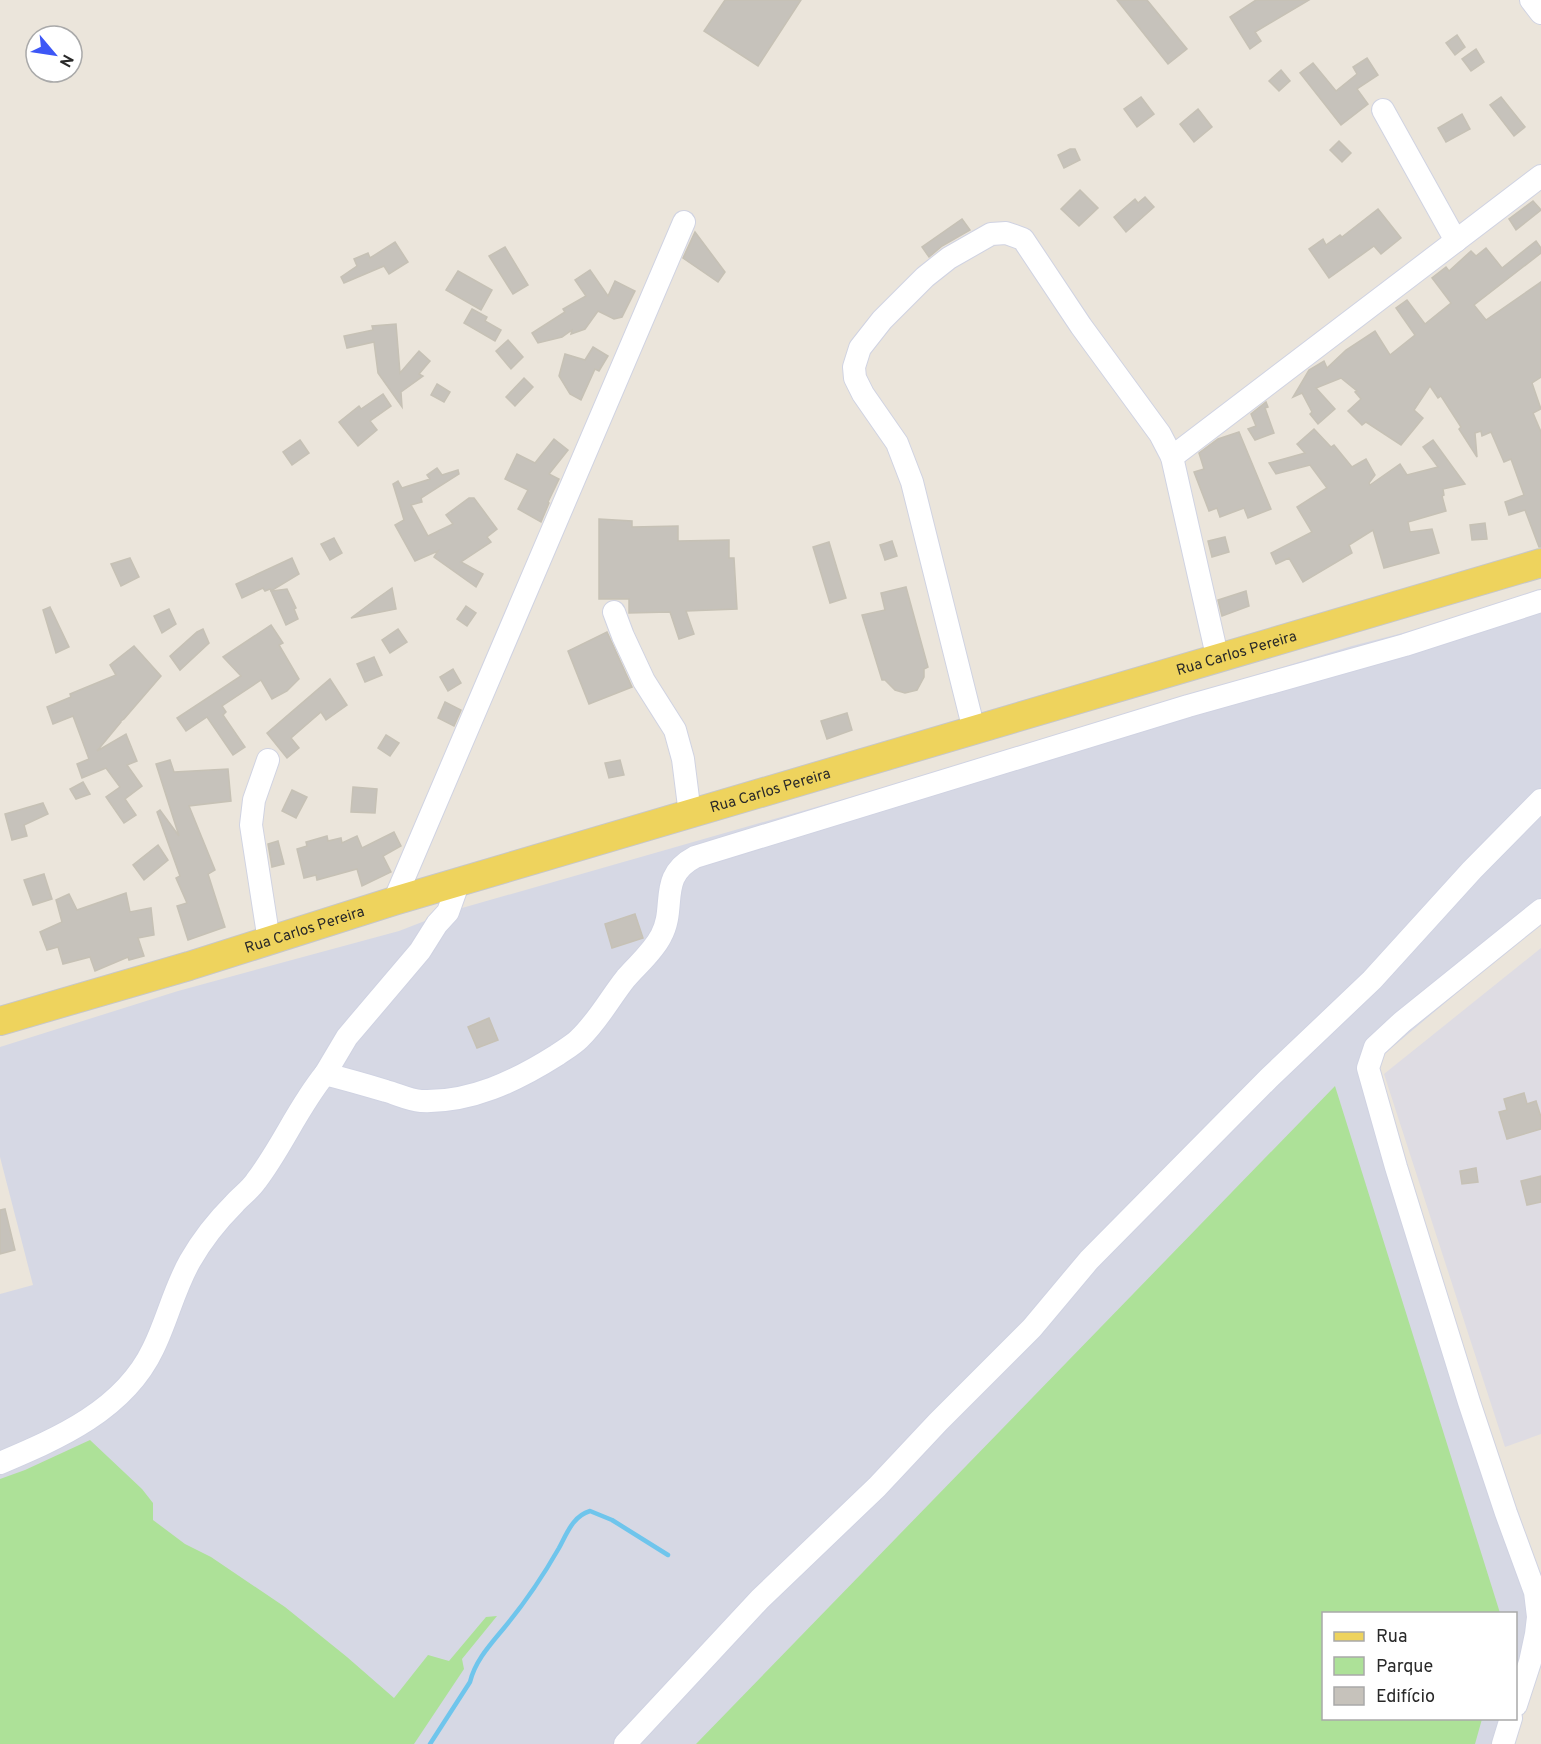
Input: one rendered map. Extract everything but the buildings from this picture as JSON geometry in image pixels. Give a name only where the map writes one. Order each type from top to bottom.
[{"type":"main road","name":"Rua Carlos Pereira","points":[[0,1021],[690,814],[1541,563]]},
{"type":"street","points":[[1531,0],[1541,13]]},
{"type":"street","points":[[1383,110],[1456,241]]},
{"type":"street","points":[[1172,457],[1541,176]]},
{"type":"street","points":[[394,902],[684,222]]},
{"type":"street","points":[[974,730],[904,456],[863,394],[855,378],[854,367],[860,348],[869,335],[925,277],[949,258],[991,234],[1006,233],[1023,239],[1081,326],[1160,434],[1172,457],[1218,660]]},
{"type":"street","points":[[325,1074],[418,1101],[446,1101],[473,1095],[510,1081],[578,1041],[597,1019],[662,935],[675,873],[683,863],[695,857],[1188,706],[1406,645],[1541,601]]},
{"type":"street","points":[[614,612],[644,681],[675,730],[690,814]]},
{"type":"street","points":[[268,760],[255,800],[251,825],[269,941]]},
{"type":"street","points":[[625,1744],[760,1599],[877,1487],[1032,1328],[1089,1260],[1269,1078],[1371,980],[1472,870],[1541,800]]},
{"type":"street","points":[[0,1463],[81,1425],[119,1396],[139,1373],[153,1350],[180,1281],[198,1247],[234,1204],[255,1184],[277,1151],[311,1091],[325,1074],[347,1037],[420,951],[437,924],[448,912],[458,884]]},
{"type":"street","points":[[1517,1699],[1530,1662],[1536,1634],[1538,1617],[1535,1592],[1506,1514],[1470,1402],[1396,1167],[1368,1068],[1375,1047],[1402,1022],[1541,910]]},
{"type":"street","points":[[1503,1744],[1511,1720]]},
{"type":"shaded area","points":[[1541,590],[1541,922],[1383,1055],[1375,1069],[1401,1165],[1473,1405],[1511,1520],[1541,1597],[1541,1635],[1517,1717],[1517,1612],[1322,1612],[1322,1720],[1516,1720],[1509,1744],[0,1744],[0,1294],[33,1285],[0,1157],[0,1047],[178,991],[399,931],[448,912],[851,797],[1352,646],[1434,625]]},
{"type":"shaded area","points":[[1541,948],[1541,1434],[1505,1447],[1384,1074]]},
{"type":"green space","points":[[1335,1086],[1500,1612],[1322,1612],[1322,1720],[1482,1720],[1475,1744],[696,1744]]},
{"type":"green space","points":[[90,1440],[142,1489],[153,1503],[153,1520],[185,1544],[211,1557],[285,1607],[394,1698],[428,1655],[449,1661],[486,1617],[497,1616],[462,1659],[464,1669],[414,1744],[0,1744],[0,1479]]},
{"type":"waterway","points":[[430,1744],[470,1682],[475,1667],[533,1589],[571,1526],[584,1513],[590,1511],[612,1520],[668,1555]]}]
